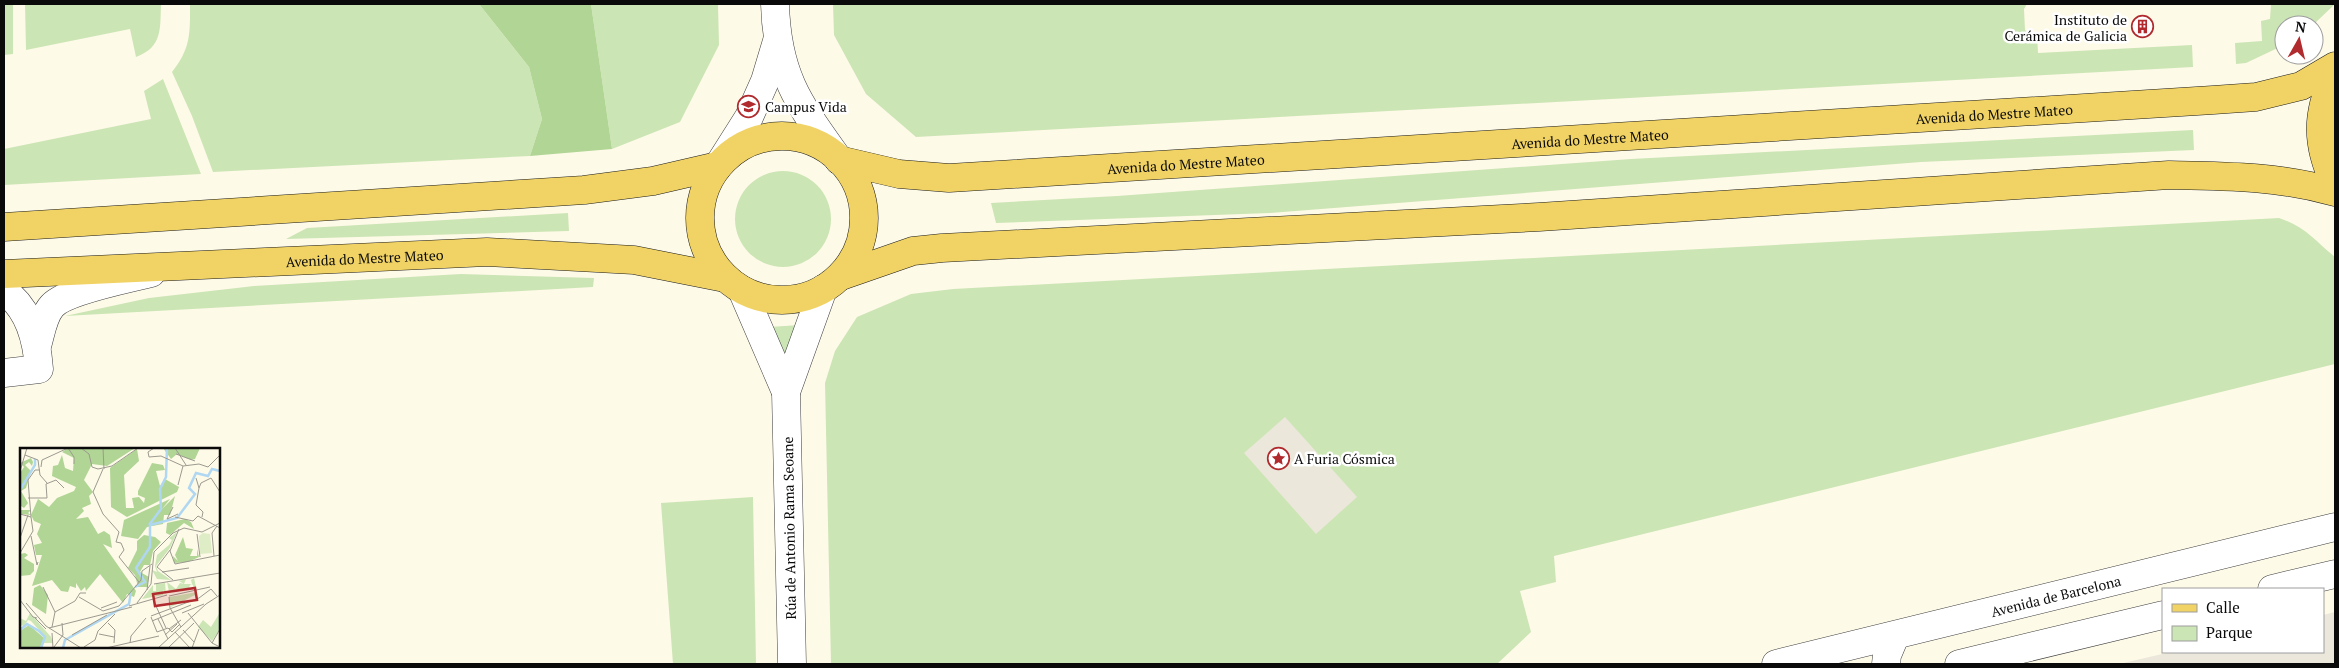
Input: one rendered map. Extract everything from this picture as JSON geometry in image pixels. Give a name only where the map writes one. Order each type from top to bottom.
[{"type":"main road","name":"Avenida do Mestre Mateo","points":[[839,160],[899,174],[949,178],[2183,102],[2256,97],[2301,86],[2335,66]]},
{"type":"main road","points":[[2335,74],[2326,94],[2320,128],[2325,162],[2335,184]]},
{"type":"main road","points":[[832,282],[857,251],[862,235],[864,216],[858,187],[850,172],[827,149],[808,140],[786,136],[772,137],[742,146],[718,166],[706,187],[701,200],[700,227],[707,254],[733,284],[756,296],[781,301],[807,297],[832,282],[913,250],[1539,217],[2169,175],[2244,176],[2279,179],[2335,192]]},
{"type":"main road","points":[[4,227],[584,190],[653,181],[718,166]]},
{"type":"main road","name":"Avenida do Mestre Mateo","points":[[4,274],[488,252],[634,260],[733,284]]},
{"type":"street","points":[[775,4],[777,41],[794,93],[803,110],[839,160]]},
{"type":"street","points":[[718,166],[748,117],[765,81],[777,41]]},
{"type":"street","points":[[37,346],[44,320],[51,306],[64,297],[179,266]]},
{"type":"street","name":"Rúa de Antonio Rama Seoane","points":[[792,664],[786,392],[832,282]]},
{"type":"street","name":"Rúa de Antonio Rama Seoane","points":[[733,284],[786,392]]},
{"type":"street","points":[[4,291],[20,307],[37,346],[39,369],[4,373]]},
{"type":"street","name":"Avenida de Barcelona","points":[[1776,664],[2335,527]]},
{"type":"street","points":[[2276,588],[2335,574]]},
{"type":"street","points":[[1959,664],[2162,615]]},
{"type":"street","points":[[1886,664],[1895,636]]},
{"type":"green space","points":[[4,4],[13,4],[13,54],[4,55]]},
{"type":"green space","points":[[25,4],[161,4],[160,29],[156,42],[151,48],[136,57],[130,29],[26,50]]},
{"type":"green space","points":[[190,4],[479,4],[529,67],[542,119],[530,156],[213,172],[192,116],[172,72],[186,48],[190,23]]},
{"type":"green space","points":[[479,4],[591,4],[612,149],[530,156],[542,119],[529,67]]},
{"type":"green space","points":[[591,4],[718,4],[719,45],[680,122],[612,149]]},
{"type":"green space","points":[[833,4],[2027,4],[2024,9],[2025,30],[2029,33],[2037,34],[2038,53],[2192,45],[2193,67],[916,137],[866,94],[834,35]]},
{"type":"green space","points":[[2271,4],[2335,4],[2323,15],[2274,15],[2274,50],[2246,63],[2236,64],[2235,43],[2262,41],[2261,21],[2270,19]]},
{"type":"green space","points":[[163,79],[201,174],[4,185],[4,149],[151,119],[144,91]]},
{"type":"green space","points":[[2193,130],[2194,150],[1921,162],[1270,213],[996,223],[991,203],[1117,196],[1631,159]]},
{"type":"green space","points":[[783,171],[801,175],[817,185],[827,201],[831,219],[827,237],[817,253],[801,263],[783,267],[765,263],[749,253],[739,237],[735,219],[739,201],[749,185],[765,175]]},
{"type":"green space","points":[[568,213],[569,231],[286,239],[307,228]]},
{"type":"green space","points":[[2279,218],[2303,230],[2335,257],[2335,364],[1554,556],[1556,582],[1520,591],[1531,632],[1497,664],[831,664],[825,383],[835,351],[857,317],[911,294],[953,289]]},
{"type":"green space","points":[[461,274],[594,278],[593,287],[65,316],[149,298],[254,286]]},
{"type":"green space","points":[[800,325],[789,374],[769,327]]},
{"type":"green space","points":[[753,497],[756,664],[673,664],[661,503]]},
{"type":"shaded area","points":[[1285,417],[1357,497],[1316,534],[1244,453]]},
{"type":"shaded area","points":[[2335,612],[2335,664],[2119,664],[2167,653],[2324,653],[2324,615]]},
{"type":"place","name":"Instituto de Cerámica de Galicia","points":[[2143,27]]},
{"type":"place","name":"Campus Vida","points":[[749,106]]},
{"type":"place","name":"A Furia Cósmica","points":[[1278,458]]}]
